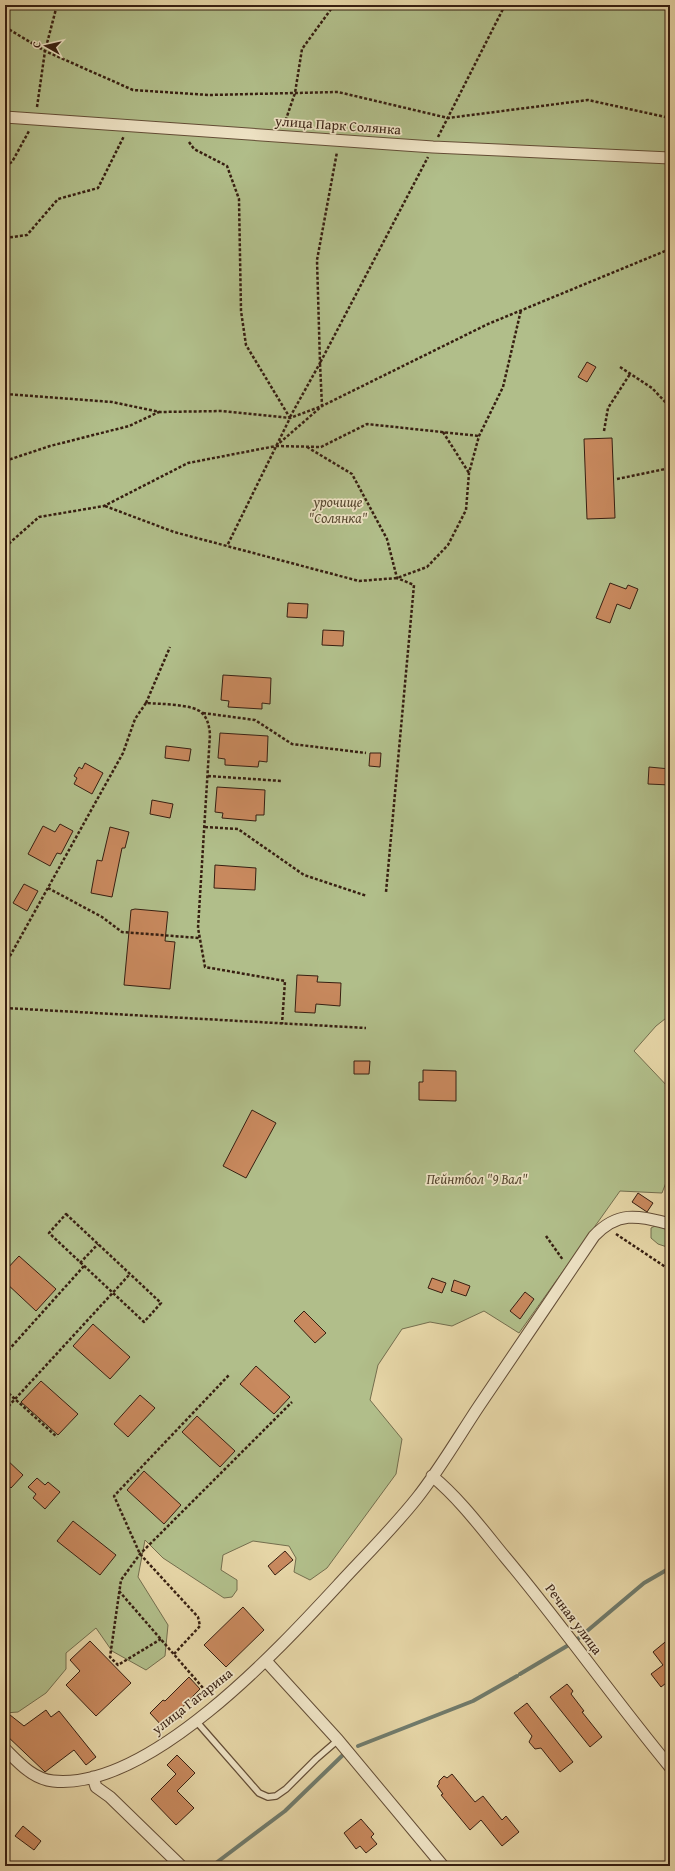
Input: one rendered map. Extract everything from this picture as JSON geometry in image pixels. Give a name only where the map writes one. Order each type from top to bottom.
[{"type":"street","name":"улица Парк Солянка","points":[[5,117],[433,147],[670,158]]},
{"type":"street","points":[[604,1226],[620,1217],[636,1216],[670,1224]]},
{"type":"street","name":"улица Гагарина","points":[[5,1749],[32,1774],[51,1781],[67,1781],[93,1777],[133,1763],[181,1733],[217,1704],[266,1661],[355,1568],[417,1498],[594,1236],[604,1226]]},
{"type":"street","name":"Речная улица","points":[[432,1476],[451,1491],[531,1587],[641,1732],[670,1767]]},
{"type":"street","points":[[266,1661],[338,1740],[443,1866]]},
{"type":"street","points":[[93,1777],[96,1786],[110,1797],[181,1866]]},
{"type":"lane","points":[[196,1721],[259,1793],[268,1797],[276,1796],[286,1789],[316,1759],[338,1740]]},
{"type":"path","points":[[5,166],[12,162],[35,120],[45,51],[57,5]]},
{"type":"path","points":[[280,136],[295,93],[302,49],[334,5]]},
{"type":"path","points":[[227,546],[290,418],[433,147],[505,5]]},
{"type":"path","points":[[5,27],[45,51],[133,90],[209,95],[338,92],[448,118],[588,100],[670,118]]},
{"type":"path","points":[[5,238],[27,235],[58,199],[98,188],[128,126]]},
{"type":"path","points":[[181,130],[194,149],[227,166],[239,199],[241,311],[246,344],[290,418]]},
{"type":"path","points":[[322,406],[317,260],[339,140]]},
{"type":"path","points":[[5,394],[112,402],[160,412],[222,411],[290,418],[322,406],[488,324],[670,249]]},
{"type":"path","points":[[104,506],[174,532],[359,581],[397,578],[427,567],[448,544],[466,510],[469,473],[480,436],[503,387],[521,310]]},
{"type":"path","points":[[620,367],[652,388],[670,407]]},
{"type":"path","points":[[604,431],[608,408],[630,374]]},
{"type":"path","points":[[276,446],[322,406]]},
{"type":"path","points":[[5,461],[50,446],[129,426],[160,412]]},
{"type":"path","points":[[5,547],[39,518],[104,506],[188,464],[276,446],[308,448],[321,447],[367,424],[480,436]]},
{"type":"path","points":[[443,432],[469,473]]},
{"type":"path","points":[[308,448],[352,474],[387,539],[397,578]]},
{"type":"path","points":[[617,478],[670,468]]},
{"type":"path","points":[[386,892],[414,585],[397,578]]},
{"type":"path","points":[[5,964],[123,753],[135,719],[146,703],[170,647]]},
{"type":"path","points":[[146,703],[194,708],[216,716],[255,720],[292,744],[366,753]]},
{"type":"path","points":[[202,712],[208,721],[210,734],[199,938],[205,967],[284,981],[282,1024]]},
{"type":"path","points":[[208,776],[282,781]]},
{"type":"path","points":[[205,827],[238,829],[304,875],[367,896]]},
{"type":"path","points":[[48,888],[102,917],[122,932],[199,938]]},
{"type":"path","points":[[5,1008],[366,1028]]},
{"type":"path","points":[[66,1214],[161,1303],[144,1322],[80,1263],[49,1233],[66,1214]]},
{"type":"path","points":[[604,1226],[646,1252],[670,1270]]},
{"type":"path","points":[[546,1236],[567,1264],[573,1268]]},
{"type":"path","points":[[80,1263],[98,1244]]},
{"type":"path","points":[[5,1354],[84,1266]]},
{"type":"path","points":[[5,1410],[130,1274]]},
{"type":"path","points":[[174,1654],[200,1626],[198,1617],[140,1554],[114,1496],[229,1375]]},
{"type":"path","points":[[5,1390],[57,1437]]},
{"type":"path","points":[[161,1638],[118,1665],[110,1657],[121,1580],[140,1554],[292,1402]]},
{"type":"path","points":[[119,1591],[217,1704]]},
{"type":"green space","name":"урочище \"Солянка\"","points":[[5,5],[670,5],[670,1015],[656,1026],[634,1051],[670,1089],[670,1172],[662,1193],[620,1191],[519,1333],[484,1311],[452,1326],[430,1322],[402,1329],[378,1365],[370,1400],[402,1439],[396,1474],[327,1568],[310,1580],[294,1572],[296,1558],[289,1546],[253,1541],[223,1555],[221,1570],[237,1580],[237,1590],[232,1597],[224,1598],[163,1558],[145,1540],[138,1577],[168,1625],[165,1656],[146,1670],[112,1651],[96,1628],[66,1653],[66,1669],[46,1693],[18,1712],[5,1713]]},
{"type":"green space","points":[[657,1225],[670,1227],[670,1248],[658,1244],[651,1238],[651,1228]]},
{"type":"building","points":[[587,362],[596,367],[587,382],[578,377]]},
{"type":"building","points":[[612,438],[615,518],[587,519],[584,439]]},
{"type":"building","points":[[610,583],[626,589],[628,585],[638,589],[630,609],[617,604],[610,623],[596,618]]},
{"type":"building","points":[[288,603],[308,604],[307,618],[287,617]]},
{"type":"building","points":[[323,630],[344,631],[343,646],[322,645]]},
{"type":"building","points":[[223,675],[271,678],[270,704],[262,703],[262,709],[228,707],[229,701],[221,700]]},
{"type":"building","points":[[220,733],[268,736],[267,762],[259,761],[258,767],[225,765],[225,759],[218,758]]},
{"type":"building","points":[[166,746],[191,749],[189,761],[165,758]]},
{"type":"building","points":[[370,753],[381,753],[380,767],[369,766]]},
{"type":"building","points":[[85,763],[103,773],[92,794],[74,784],[77,778],[74,776],[79,767],[82,769]]},
{"type":"building","points":[[649,767],[670,769],[670,785],[648,784]]},
{"type":"building","points":[[217,787],[265,790],[264,815],[256,815],[256,821],[222,818],[223,813],[215,812]]},
{"type":"building","points":[[152,800],[173,804],[170,818],[150,814]]},
{"type":"building","points":[[60,824],[73,831],[61,854],[57,853],[50,866],[28,854],[43,826],[55,832]]},
{"type":"building","points":[[110,827],[129,832],[125,848],[122,848],[112,897],[91,893],[97,860],[102,861]]},
{"type":"building","points":[[215,865],[256,868],[255,890],[214,888]]},
{"type":"building","points":[[24,884],[38,891],[27,911],[13,903]]},
{"type":"building","points":[[135,909],[168,912],[165,941],[175,942],[170,989],[124,985],[131,910]]},
{"type":"building","points":[[297,975],[318,976],[317,982],[341,983],[340,1006],[316,1004],[315,1013],[295,1012]]},
{"type":"building","points":[[354,1061],[370,1061],[369,1074],[354,1074]]},
{"type":"building","points":[[423,1070],[456,1071],[456,1101],[419,1100],[419,1082],[423,1082]]},
{"type":"building","points":[[252,1110],[276,1123],[246,1178],[223,1166]]},
{"type":"building","points":[[638,1193],[653,1203],[647,1212],[632,1202]]},
{"type":"building","points":[[19,1256],[56,1289],[36,1311],[5,1282],[5,1271]]},
{"type":"building","points":[[432,1278],[446,1283],[442,1293],[428,1288]]},
{"type":"building","points":[[454,1280],[470,1286],[466,1296],[451,1291]]},
{"type":"building","points":[[525,1292],[534,1299],[520,1319],[510,1311]]},
{"type":"building","points":[[304,1311],[326,1333],[315,1343],[294,1321]]},
{"type":"building","points":[[93,1324],[130,1357],[110,1379],[73,1346]]},
{"type":"building","points":[[256,1366],[290,1397],[274,1414],[240,1384]]},
{"type":"building","points":[[41,1381],[78,1414],[58,1435],[21,1402]]},
{"type":"building","points":[[140,1395],[155,1408],[128,1437],[114,1424]]},
{"type":"building","points":[[197,1416],[235,1451],[220,1467],[182,1432]]},
{"type":"building","points":[[5,1458],[23,1475],[11,1488],[5,1482]]},
{"type":"building","points":[[144,1471],[181,1505],[164,1524],[127,1490]]},
{"type":"building","points":[[37,1478],[45,1485],[48,1482],[60,1492],[45,1509],[33,1498],[36,1494],[28,1487]]},
{"type":"building","points":[[73,1521],[116,1555],[100,1575],[57,1541]]},
{"type":"building","points":[[285,1551],[293,1560],[275,1575],[268,1566]]},
{"type":"building","points":[[243,1607],[264,1630],[226,1667],[204,1645]]},
{"type":"building","points":[[670,1638],[670,1680],[661,1687],[651,1674],[663,1665],[653,1652]]},
{"type":"building","points":[[90,1641],[131,1683],[96,1716],[66,1685],[80,1671],[70,1660]]},
{"type":"building","points":[[189,1677],[200,1689],[163,1727],[150,1713],[163,1700],[165,1701]]},
{"type":"building","points":[[567,1684],[573,1691],[571,1694],[584,1711],[582,1712],[602,1737],[590,1747],[550,1697]]},
{"type":"building","points":[[527,1703],[573,1762],[560,1772],[541,1748],[535,1749],[529,1742],[532,1736],[514,1713]]},
{"type":"building","points":[[46,1710],[51,1717],[59,1711],[96,1757],[86,1765],[74,1750],[45,1772],[5,1734],[5,1711],[24,1726]]},
{"type":"building","points":[[177,1755],[195,1773],[177,1791],[194,1808],[176,1825],[151,1799],[176,1774],[167,1765]]},
{"type":"building","points":[[452,1774],[475,1802],[483,1796],[502,1820],[506,1816],[519,1832],[502,1846],[481,1820],[470,1830],[441,1795],[443,1794],[437,1786],[439,1781],[444,1776],[447,1778]]},
{"type":"building","points":[[361,1819],[374,1834],[371,1837],[377,1844],[366,1853],[360,1846],[356,1849],[344,1833]]},
{"type":"building","points":[[23,1826],[41,1841],[34,1850],[15,1836]]},
{"type":"waterway","points":[[574,1642],[644,1583],[670,1568]]},
{"type":"waterway","points":[[520,1674],[572,1643]]},
{"type":"waterway","points":[[358,1746],[473,1701],[517,1676]]},
{"type":"waterway","points":[[212,1866],[285,1811],[346,1752]]},
{"type":"park label","name":"Пейнтбол \"9 Вал\"","points":[[477,1179]]}]
